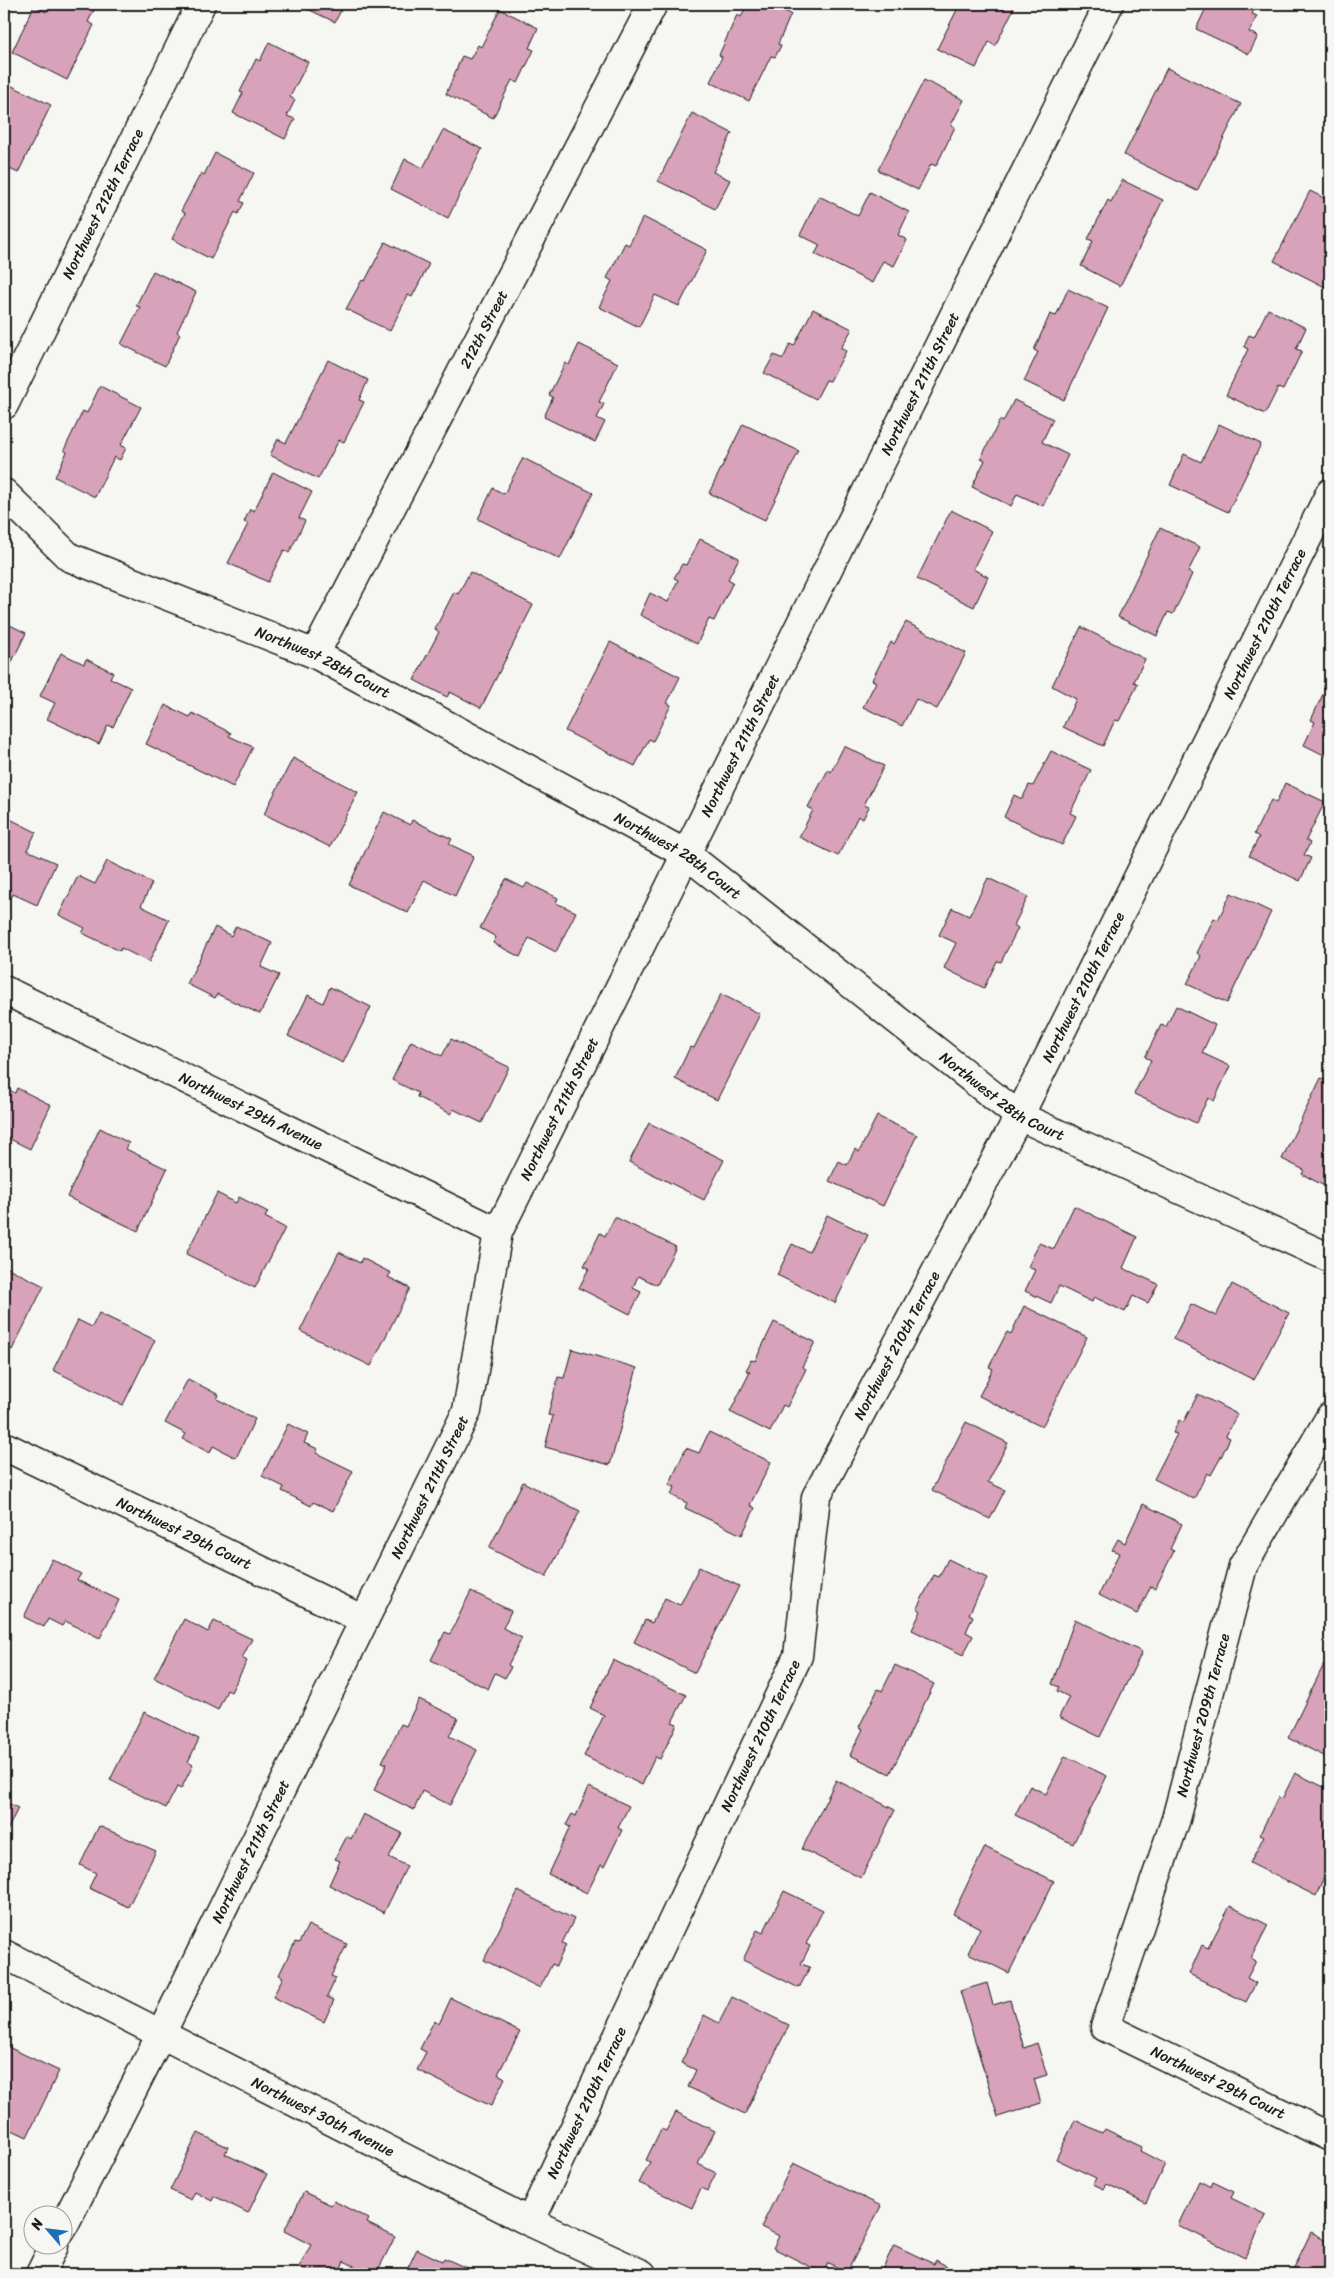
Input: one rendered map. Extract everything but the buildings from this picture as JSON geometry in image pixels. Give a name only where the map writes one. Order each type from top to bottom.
[{"type":"street","name":"Northwest 212th Terrace","points":[[4,405],[201,4]]},
{"type":"street","name":"212th Street","points":[[315,654],[653,4]]},
{"type":"street","name":"Northwest 211th Street","points":[[72,2209],[161,2034],[467,1411],[498,1232],[1108,4]]},
{"type":"street","name":"Northwest 28th Court","points":[[4,493],[69,558],[315,654],[686,854],[1019,1116],[1330,1258]]},
{"type":"street","name":"Northwest 210th Terrace","points":[[530,2222],[798,1656],[816,1497],[1019,1116],[1330,493]]},
{"type":"street","name":"Northwest 29th Avenue","points":[[4,990],[498,1232]]},
{"type":"street","name":"Northwest 209th Terrace","points":[[1105,2027],[1176,1819],[1243,1566],[1330,1417]]},
{"type":"street","name":"Northwest 29th Court","points":[[4,1446],[364,1620]]},
{"type":"street","name":"Northwest 30th Avenue","points":[[4,1954],[530,2222],[642,2274]]},
{"type":"street","name":"Northwest 29th Court","points":[[1105,2027],[1330,2137]]},
{"type":"street","points":[[40,2274],[49,2256]]}]
